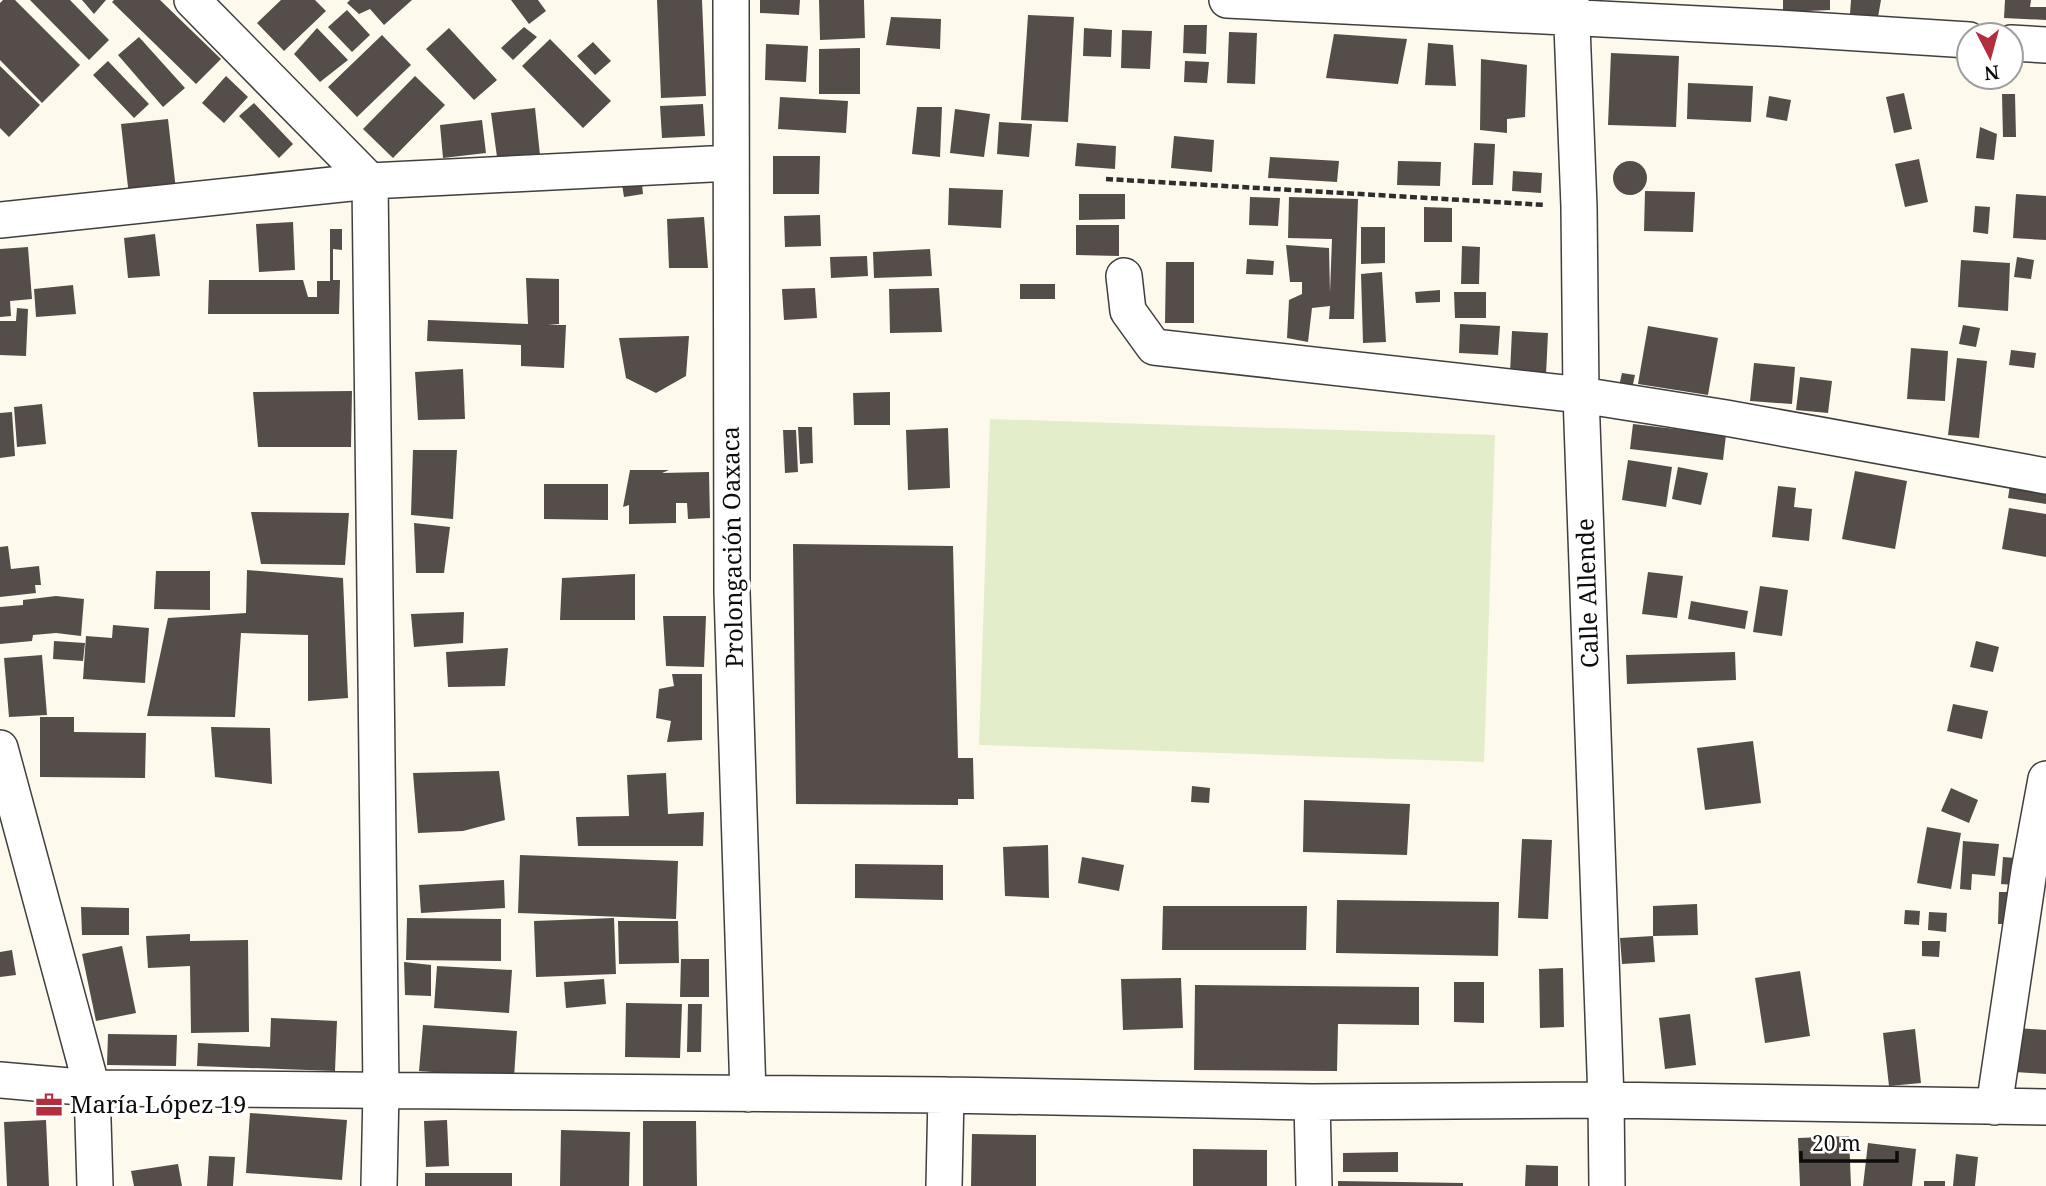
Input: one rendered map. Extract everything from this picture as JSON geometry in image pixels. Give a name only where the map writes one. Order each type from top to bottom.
[{"type":"street","points":[[192,0],[370,181],[381,1090],[379,1186]]},
{"type":"street","name":"Prolongación Oaxaca","points":[[731,0],[732,592],[748,1094]]},
{"type":"street","points":[[1227,0],[1777,14],[1955,38]]},
{"type":"street","name":"Calle Allende","points":[[1571,9],[1607,1186]]},
{"type":"street","points":[[2025,44],[2046,46]]},
{"type":"street","points":[[0,220],[370,181],[731,163]]},
{"type":"street","points":[[1124,276],[1128,312],[1154,347],[1581,395],[1726,418],[2046,476]]},
{"type":"street","points":[[0,748],[92,1088],[95,1186]]},
{"type":"street","points":[[1994,1107],[2029,871],[2046,779]]},
{"type":"street","points":[[0,1080],[92,1088],[946,1095],[1312,1102],[1606,1100],[2046,1107]]},
{"type":"street","points":[[944,1186],[946,1095]]},
{"type":"street","points":[[1312,1102],[1314,1186]]},
{"type":"path","points":[[1107,179],[1579,206]]},
{"type":"green space","points":[[990,419],[1495,435],[1484,762],[979,745]]},
{"type":"building","points":[[3,0],[15,0],[80,65],[42,103],[0,60],[0,3]]},
{"type":"building","points":[[30,0],[70,0],[109,40],[89,60]]},
{"type":"building","points":[[82,0],[106,0],[94,14]]},
{"type":"building","points":[[160,0],[221,59],[196,84],[112,2]]},
{"type":"building","points":[[281,0],[315,0],[326,11],[284,51],[257,23]]},
{"type":"building","points":[[350,0],[412,0],[384,25],[370,9],[359,14],[347,3]]},
{"type":"building","points":[[511,0],[538,0],[546,11],[529,24]]},
{"type":"building","points":[[657,0],[702,0],[706,96],[661,98]]},
{"type":"building","points":[[760,0],[800,0],[799,15],[760,13]]},
{"type":"building","points":[[819,0],[864,0],[865,38],[820,40]]},
{"type":"building","points":[[1783,0],[1830,0],[1830,10],[1783,12]]},
{"type":"building","points":[[1851,0],[1881,0],[1878,17],[1850,14]]},
{"type":"building","points":[[2005,0],[2031,0],[2030,7],[2046,7],[2046,20],[2004,18]]},
{"type":"building","points":[[347,10],[370,35],[352,52],[328,27]]},
{"type":"building","points":[[1028,15],[1074,17],[1068,122],[1021,120]]},
{"type":"building","points":[[891,17],[941,19],[940,49],[886,45]]},
{"type":"building","points":[[1184,25],[1207,25],[1206,54],[1183,53]]},
{"type":"building","points":[[524,27],[537,37],[513,60],[501,48]]},
{"type":"building","points":[[317,28],[348,60],[320,82],[294,54]]},
{"type":"building","points":[[449,28],[497,80],[474,100],[426,49]]},
{"type":"building","points":[[1084,28],[1112,30],[1111,57],[1083,56]]},
{"type":"building","points":[[1122,30],[1152,31],[1150,69],[1121,68]]},
{"type":"building","points":[[1229,32],[1257,33],[1255,84],[1227,83]]},
{"type":"building","points":[[1334,34],[1407,39],[1398,84],[1326,78]]},
{"type":"building","points":[[382,35],[411,65],[357,117],[328,87]]},
{"type":"building","points":[[139,37],[185,88],[163,107],[118,55]]},
{"type":"building","points":[[550,39],[611,101],[583,128],[522,66]]},
{"type":"building","points":[[593,42],[611,61],[595,75],[577,56]]},
{"type":"building","points":[[1428,43],[1453,45],[1456,86],[1425,85]]},
{"type":"building","points":[[766,44],[808,46],[806,82],[765,80]]},
{"type":"building","points":[[860,48],[860,94],[819,94],[819,49]]},
{"type":"building","points":[[1611,53],[1679,56],[1676,127],[1608,125]]},
{"type":"building","points":[[1481,59],[1527,65],[1525,117],[1507,119],[1507,133],[1480,130]]},
{"type":"building","points":[[108,61],[149,104],[134,118],[93,75]]},
{"type":"building","points":[[1185,61],[1209,62],[1207,83],[1184,82]]},
{"type":"building","points":[[0,66],[40,105],[9,137],[0,128]]},
{"type":"building","points":[[226,76],[248,97],[224,123],[202,103]]},
{"type":"building","points":[[415,76],[445,105],[393,158],[363,129]]},
{"type":"building","points":[[1688,83],[1753,86],[1751,122],[1687,119]]},
{"type":"building","points":[[1904,93],[1912,129],[1894,133],[1886,97]]},
{"type":"building","points":[[2002,94],[2015,94],[2016,137],[2003,137]]},
{"type":"building","points":[[1769,96],[1791,100],[1787,121],[1766,117]]},
{"type":"building","points":[[780,97],[848,101],[846,133],[778,129]]},
{"type":"building","points":[[254,103],[293,144],[279,158],[239,116]]},
{"type":"building","points":[[703,104],[705,136],[662,138],[660,106]]},
{"type":"building","points":[[917,107],[942,107],[940,157],[912,154]]},
{"type":"building","points":[[535,108],[540,155],[497,157],[491,113]]},
{"type":"building","points":[[955,109],[990,114],[984,157],[950,153]]},
{"type":"building","points":[[168,119],[176,190],[129,196],[121,124]]},
{"type":"building","points":[[482,120],[486,153],[443,158],[440,125]]},
{"type":"building","points":[[999,122],[1032,124],[1029,157],[997,154]]},
{"type":"building","points":[[1980,127],[1997,134],[1994,160],[1976,158]]},
{"type":"building","points":[[1174,136],[1214,140],[1212,172],[1171,168]]},
{"type":"building","points":[[1077,143],[1116,146],[1115,169],[1075,166]]},
{"type":"building","points":[[1474,143],[1495,144],[1493,185],[1472,185]]},
{"type":"building","points":[[773,156],[820,156],[819,194],[773,194]]},
{"type":"building","points":[[1270,157],[1339,161],[1337,182],[1268,178]]},
{"type":"building","points":[[1919,159],[1928,202],[1905,207],[1895,164]]},
{"type":"building","points":[[1398,161],[1441,162],[1440,186],[1397,185]]},
{"type":"building","points":[[1630,161],[1642,166],[1647,178],[1642,190],[1630,195],[1618,190],[1613,178],[1618,166]]},
{"type":"building","points":[[1513,171],[1542,173],[1541,193],[1512,191]]},
{"type":"building","points":[[641,175],[643,194],[624,197],[621,178]]},
{"type":"building","points":[[949,188],[1003,190],[1001,228],[948,225]]},
{"type":"building","points":[[1645,191],[1695,192],[1693,232],[1644,231]]},
{"type":"building","points":[[1079,194],[1125,194],[1125,219],[1079,220]]},
{"type":"building","points":[[2016,194],[2046,196],[2046,240],[2013,238]]},
{"type":"building","points":[[1250,197],[1280,198],[1278,226],[1249,225]]},
{"type":"building","points":[[1289,197],[1358,199],[1354,319],[1329,319],[1330,306],[1312,308],[1308,342],[1287,338],[1289,300],[1302,294],[1302,282],[1290,282],[1286,245],[1329,248],[1330,293],[1332,239],[1288,238]]},
{"type":"building","points":[[1975,206],[1990,207],[1988,234],[1973,232]]},
{"type":"building","points":[[1424,207],[1452,208],[1452,242],[1424,242]]},
{"type":"building","points":[[820,215],[821,246],[785,247],[784,216]]},
{"type":"building","points":[[704,217],[708,268],[669,268],[667,219]]},
{"type":"building","points":[[293,222],[295,270],[259,272],[256,224]]},
{"type":"building","points":[[1076,225],[1119,225],[1119,256],[1076,255]]},
{"type":"building","points":[[1361,227],[1385,227],[1385,263],[1361,264]]},
{"type":"building","points":[[330,229],[342,229],[342,250],[333,249],[333,280],[340,280],[339,314],[208,314],[209,280],[303,280],[308,297],[317,297],[317,281],[330,281]]},
{"type":"building","points":[[155,234],[160,276],[128,278],[124,238]]},
{"type":"building","points":[[1462,246],[1480,247],[1479,284],[1461,284]]},
{"type":"building","points":[[28,247],[32,299],[10,301],[11,316],[0,317],[0,249]]},
{"type":"building","points":[[930,249],[932,276],[874,278],[873,252]]},
{"type":"building","points":[[867,256],[868,276],[831,278],[830,257]]},
{"type":"building","points":[[2017,257],[2034,260],[2031,279],[2014,277]]},
{"type":"building","points":[[1247,259],[1274,261],[1273,275],[1246,274]]},
{"type":"building","points":[[1961,260],[2010,263],[2008,311],[1958,307]]},
{"type":"building","points":[[1166,262],[1194,262],[1194,323],[1165,323]]},
{"type":"building","points":[[1382,272],[1386,342],[1363,343],[1361,274]]},
{"type":"building","points":[[526,278],[559,279],[559,324],[548,325],[566,325],[564,368],[521,366],[521,345],[427,341],[428,320],[528,324]]},
{"type":"building","points":[[1020,284],[1055,284],[1055,299],[1020,299]]},
{"type":"building","points":[[73,285],[76,314],[36,317],[34,289]]},
{"type":"building","points":[[815,288],[817,318],[784,320],[782,289]]},
{"type":"building","points":[[939,288],[942,332],[890,333],[889,289]]},
{"type":"building","points":[[1440,290],[1440,302],[1416,303],[1415,292]]},
{"type":"building","points":[[1454,292],[1486,292],[1486,318],[1455,318]]},
{"type":"building","points":[[17,308],[28,309],[26,356],[0,355],[0,321],[16,321]]},
{"type":"building","points":[[1460,324],[1500,326],[1498,355],[1459,353]]},
{"type":"building","points":[[1963,325],[1980,328],[1976,347],[1959,344]]},
{"type":"building","points":[[1648,326],[1718,338],[1708,395],[1638,384]]},
{"type":"building","points":[[1512,331],[1548,333],[1546,375],[1510,373]]},
{"type":"building","points":[[689,336],[686,376],[656,393],[626,378],[619,338]]},
{"type":"building","points":[[1911,348],[1948,351],[1945,401],[1907,399]]},
{"type":"building","points":[[2011,350],[2036,353],[2034,368],[2009,365]]},
{"type":"building","points":[[1957,358],[1987,361],[1979,438],[1948,435]]},
{"type":"building","points":[[1754,363],[1795,367],[1792,404],[1750,401]]},
{"type":"building","points":[[463,369],[465,419],[418,420],[415,372]]},
{"type":"building","points":[[1622,373],[1635,375],[1632,389],[1619,386]]},
{"type":"building","points":[[1800,377],[1832,381],[1828,413],[1796,410]]},
{"type":"building","points":[[352,391],[351,447],[258,447],[253,392]]},
{"type":"building","points":[[890,392],[890,425],[854,425],[853,393]]},
{"type":"building","points":[[42,404],[46,444],[17,447],[14,407]]},
{"type":"building","points":[[12,412],[15,456],[0,458],[0,413]]},
{"type":"building","points":[[1633,424],[1726,435],[1723,460],[1630,449]]},
{"type":"building","points":[[798,427],[812,427],[813,463],[800,464]]},
{"type":"building","points":[[948,428],[950,488],[908,490],[906,430]]},
{"type":"building","points":[[783,430],[796,430],[798,472],[785,473]]},
{"type":"building","points":[[413,450],[457,450],[453,519],[411,515]]},
{"type":"building","points":[[1628,460],[1672,467],[1666,507],[1622,500]]},
{"type":"building","points":[[1678,467],[1708,473],[1701,505],[1672,499]]},
{"type":"building","points":[[630,470],[669,470],[662,473],[709,472],[710,518],[688,519],[687,503],[676,503],[676,523],[629,524],[629,505],[623,507]]},
{"type":"building","points":[[1855,471],[1907,481],[1895,549],[1842,539]]},
{"type":"building","points":[[2011,479],[2046,485],[2046,504],[2008,498]]},
{"type":"building","points":[[544,484],[608,484],[608,520],[544,519]]},
{"type":"building","points":[[1778,486],[1796,488],[1794,507],[1812,509],[1809,541],[1772,537]]},
{"type":"building","points":[[2009,508],[2046,514],[2046,557],[2002,549]]},
{"type":"building","points":[[251,512],[349,513],[345,565],[261,564]]},
{"type":"building","points":[[414,523],[450,527],[444,573],[416,573]]},
{"type":"building","points":[[793,544],[953,546],[958,758],[973,758],[974,799],[958,799],[958,805],[796,804]]},
{"type":"building","points":[[8,546],[11,569],[39,566],[41,585],[35,585],[36,593],[0,597],[0,547]]},
{"type":"building","points":[[247,570],[343,578],[348,698],[308,701],[308,635],[241,633],[235,717],[147,716],[168,618],[246,613]]},
{"type":"building","points":[[156,571],[210,571],[210,610],[154,609]]},
{"type":"building","points":[[1648,572],[1683,576],[1677,618],[1642,614]]},
{"type":"building","points":[[635,574],[635,620],[560,620],[562,578]]},
{"type":"building","points":[[1760,586],[1788,590],[1782,636],[1753,632]]},
{"type":"building","points":[[56,596],[84,599],[81,636],[56,633],[33,635],[32,641],[0,644],[0,607],[23,605],[23,600]]},
{"type":"building","points":[[1691,601],[1748,611],[1745,629],[1688,619]]},
{"type":"building","points":[[464,612],[463,643],[414,647],[411,614]]},
{"type":"building","points":[[663,616],[706,616],[704,667],[666,666]]},
{"type":"building","points":[[113,625],[149,628],[145,683],[83,679],[86,636],[112,638]]},
{"type":"building","points":[[54,641],[85,643],[83,661],[53,659]]},
{"type":"building","points":[[1976,641],[1999,647],[1993,672],[1970,667]]},
{"type":"building","points":[[508,648],[505,686],[448,687],[446,652]]},
{"type":"building","points":[[1735,652],[1736,680],[1627,684],[1626,655]]},
{"type":"building","points":[[42,655],[47,715],[9,717],[4,658]]},
{"type":"building","points":[[672,674],[702,674],[702,740],[667,742],[671,721],[656,718],[659,689],[674,686]]},
{"type":"building","points":[[1953,704],[1988,711],[1982,739],[1947,731]]},
{"type":"building","points":[[40,717],[74,717],[74,732],[146,733],[145,778],[40,777]]},
{"type":"building","points":[[211,727],[270,728],[272,784],[215,777]]},
{"type":"building","points":[[1753,741],[1761,803],[1705,810],[1697,748]]},
{"type":"building","points":[[499,771],[505,820],[463,831],[418,833],[413,773]]},
{"type":"building","points":[[666,773],[668,814],[704,812],[703,846],[578,846],[576,817],[629,816],[627,775]]},
{"type":"building","points":[[1192,786],[1210,788],[1209,803],[1191,802]]},
{"type":"building","points":[[1951,788],[1978,800],[1969,823],[1941,811]]},
{"type":"building","points":[[1304,800],[1410,804],[1407,855],[1303,852]]},
{"type":"building","points":[[1927,827],[1961,833],[1951,889],[1917,883]]},
{"type":"building","points":[[1522,839],[1552,840],[1548,919],[1518,918]]},
{"type":"building","points":[[1963,841],[1999,844],[1995,876],[1972,874],[1971,890],[1960,889]]},
{"type":"building","points":[[1048,845],[1049,898],[1005,896],[1003,847]]},
{"type":"building","points":[[520,855],[678,861],[676,919],[518,913]]},
{"type":"building","points":[[1082,857],[1124,865],[1119,891],[1078,883]]},
{"type":"building","points":[[2003,857],[2016,858],[2015,885],[2001,884]]},
{"type":"building","points":[[855,864],[943,865],[943,900],[855,898]]},
{"type":"building","points":[[504,880],[505,908],[421,913],[419,885]]},
{"type":"building","points":[[1999,892],[2011,892],[2010,924],[1998,924]]},
{"type":"building","points":[[1337,900],[1499,902],[1498,956],[1336,953]]},
{"type":"building","points":[[1697,904],[1698,935],[1653,936],[1653,906]]},
{"type":"building","points":[[1163,906],[1307,906],[1306,950],[1162,950]]},
{"type":"building","points":[[81,907],[129,908],[129,935],[82,935]]},
{"type":"building","points":[[1905,910],[1920,911],[1919,925],[1904,924]]},
{"type":"building","points":[[1929,912],[1947,913],[1946,932],[1928,930]]},
{"type":"building","points":[[407,918],[501,919],[501,961],[406,960]]},
{"type":"building","points":[[614,918],[616,974],[536,977],[534,921]]},
{"type":"building","points":[[618,921],[678,921],[679,963],[619,964]]},
{"type":"building","points":[[190,934],[190,941],[248,940],[249,1032],[191,1033],[190,966],[148,968],[146,936]]},
{"type":"building","points":[[1653,936],[1655,962],[1622,964],[1620,938]]},
{"type":"building","points":[[1922,941],[1940,941],[1939,957],[1922,956]]},
{"type":"building","points":[[122,946],[136,1013],[96,1021],[82,954]]},
{"type":"building","points":[[12,950],[16,975],[0,977],[0,952]]},
{"type":"building","points":[[681,959],[709,959],[709,997],[680,997]]},
{"type":"building","points":[[404,962],[431,965],[431,996],[405,995]]},
{"type":"building","points":[[437,966],[512,970],[509,1013],[434,1008]]},
{"type":"building","points":[[1563,968],[1564,1027],[1540,1028],[1539,969]]},
{"type":"building","points":[[1800,971],[1810,1036],[1765,1043],[1755,978]]},
{"type":"building","points":[[1181,978],[1183,1028],[1123,1030],[1121,979]]},
{"type":"building","points":[[604,979],[606,1004],[566,1008],[564,982]]},
{"type":"building","points":[[1454,982],[1484,982],[1484,1023],[1454,1022]]},
{"type":"building","points":[[1195,985],[1419,987],[1419,1025],[1338,1024],[1337,1071],[1194,1070]]},
{"type":"building","points":[[626,1003],[682,1004],[680,1058],[625,1057]]},
{"type":"building","points":[[688,1004],[702,1004],[701,1052],[687,1052]]},
{"type":"building","points":[[1690,1014],[1696,1065],[1665,1069],[1659,1018]]},
{"type":"building","points":[[271,1018],[337,1021],[335,1071],[197,1066],[198,1043],[270,1047]]},
{"type":"building","points":[[423,1025],[517,1031],[514,1078],[419,1071]]},
{"type":"building","points":[[2018,1028],[2046,1030],[2046,1074],[2015,1072]]},
{"type":"building","points":[[1915,1029],[1921,1083],[1889,1086],[1883,1033]]},
{"type":"building","points":[[108,1034],[177,1035],[176,1066],[107,1065]]},
{"type":"building","points":[[250,1113],[347,1120],[342,1180],[246,1173]]},
{"type":"building","points":[[46,1120],[49,1186],[7,1186],[4,1122]]},
{"type":"building","points":[[447,1120],[449,1166],[426,1167],[424,1121]]},
{"type":"building","points":[[643,1121],[696,1121],[697,1186],[643,1186]]},
{"type":"building","points":[[561,1130],[630,1132],[629,1186],[560,1186]]},
{"type":"building","points":[[972,1134],[1036,1135],[1036,1186],[971,1186]]},
{"type":"building","points":[[1849,1136],[1851,1186],[1800,1186],[1798,1138]]},
{"type":"building","points":[[1868,1143],[1916,1149],[1912,1186],[1863,1186]]},
{"type":"building","points":[[1193,1149],[1267,1150],[1267,1186],[1193,1186]]},
{"type":"building","points":[[1398,1152],[1398,1172],[1343,1172],[1343,1153]]},
{"type":"building","points":[[1956,1154],[1978,1157],[1975,1186],[1953,1186]]},
{"type":"building","points":[[209,1156],[235,1157],[233,1186],[207,1186]]},
{"type":"building","points":[[178,1164],[182,1186],[134,1186],[131,1171]]},
{"type":"building","points":[[1526,1165],[1558,1166],[1558,1186],[1525,1186]]},
{"type":"building","points":[[425,1173],[512,1173],[512,1186],[425,1186]]},
{"type":"building","points":[[1338,1181],[1463,1183],[1463,1186],[1338,1186]]},
{"type":"building","points":[[1924,1181],[1945,1181],[1945,1186],[1924,1186]]},
{"type":"place","name":"María López 19","points":[[49,1105]]}]
